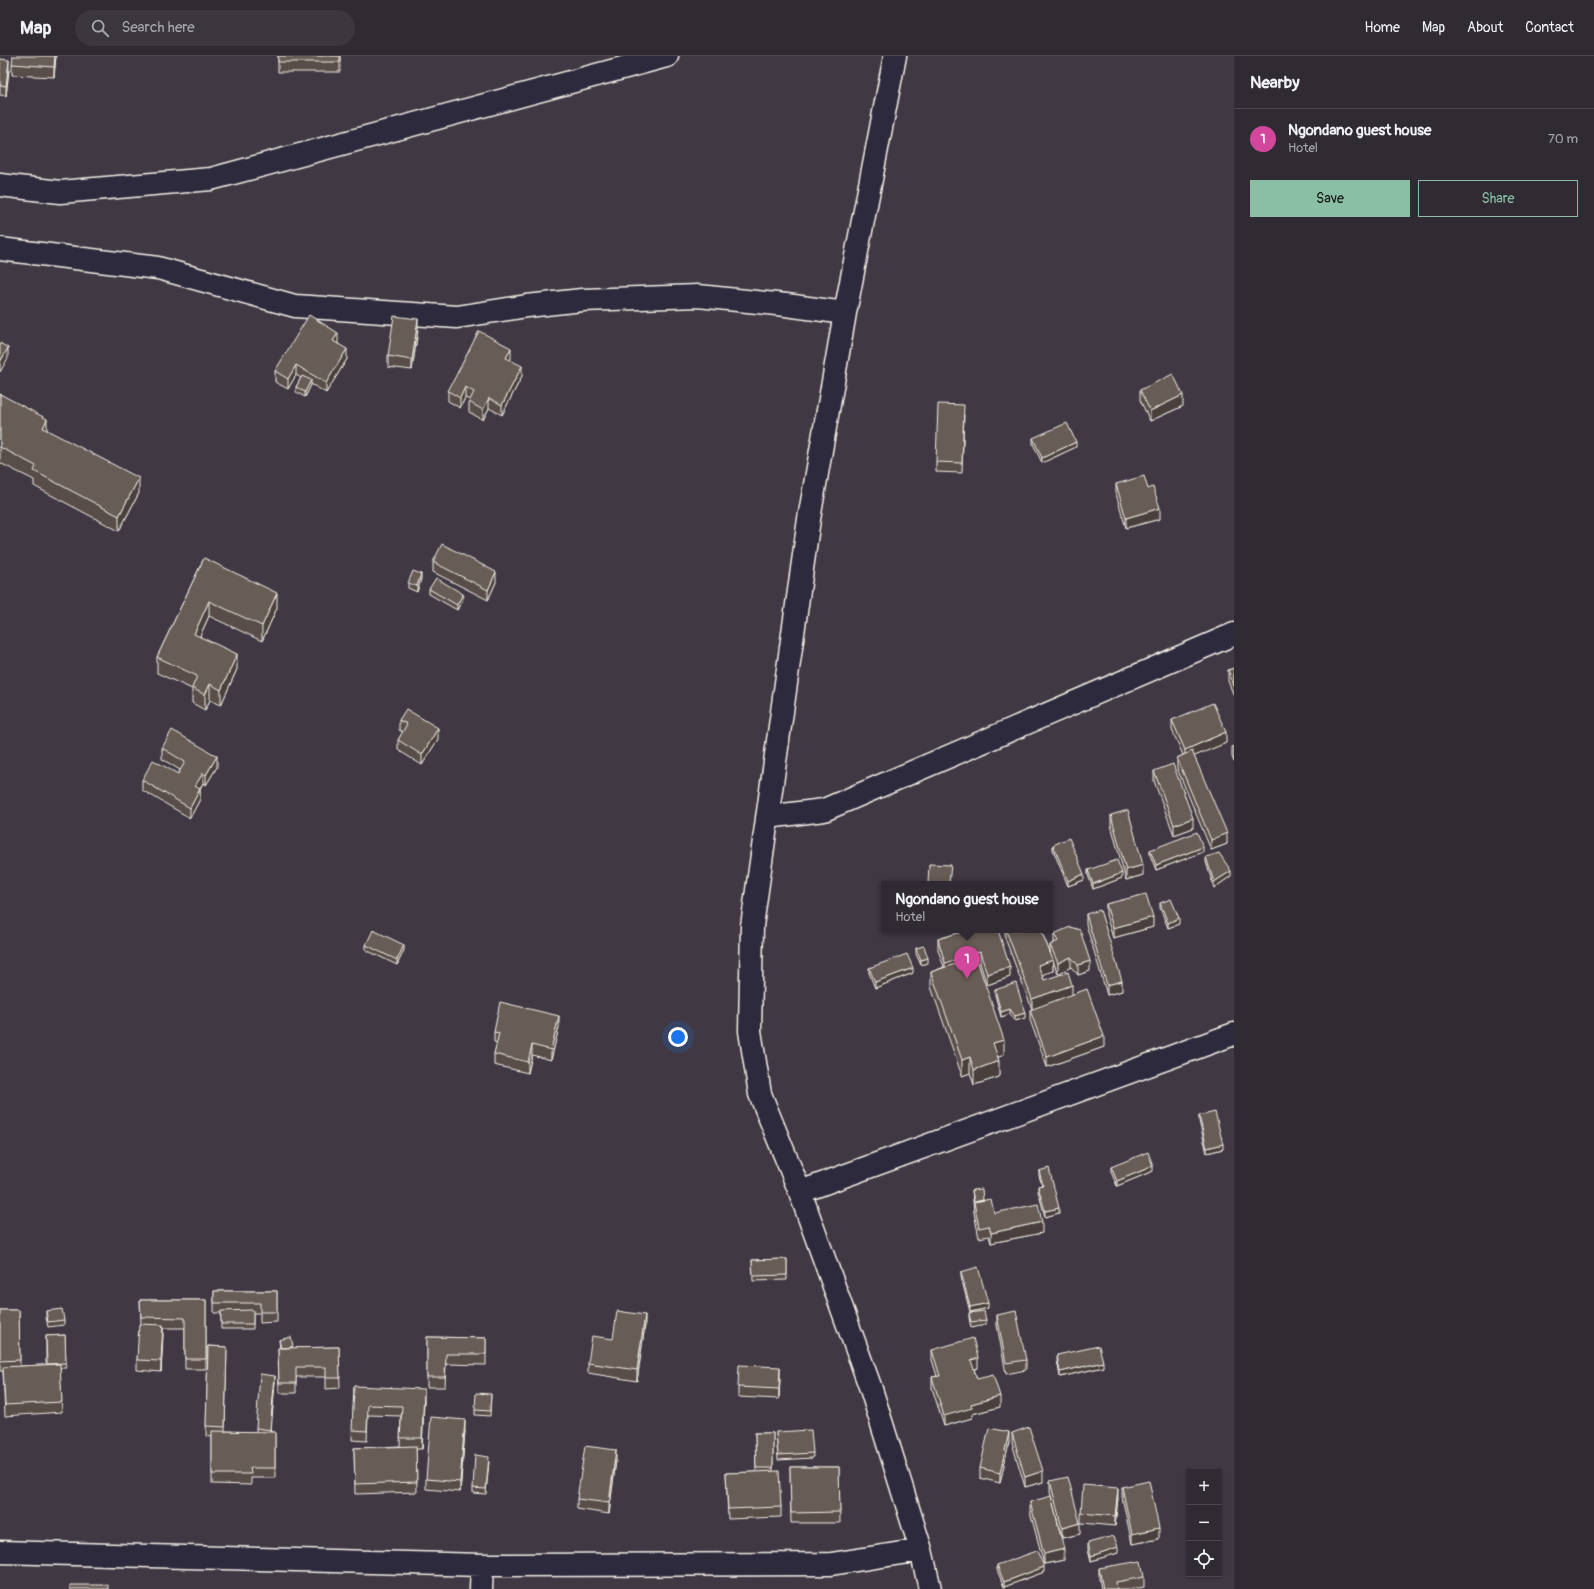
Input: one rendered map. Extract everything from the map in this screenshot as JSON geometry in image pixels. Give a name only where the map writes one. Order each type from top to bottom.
[{"type":"main road","points":[[0,185],[60,192],[211,179],[667,56]]},
{"type":"main road","points":[[895,56],[845,313],[809,519],[752,926],[750,1031],[760,1094],[800,1192],[871,1389],[921,1550],[930,1589]]},
{"type":"main road","points":[[0,249],[158,268],[295,306],[457,317],[527,306],[582,300],[698,296],[845,313]]},
{"type":"main road","points":[[767,817],[824,810],[1234,634]]},
{"type":"main road","points":[[800,1192],[1234,1034]]},
{"type":"main road","points":[[0,1552],[482,1565],[831,1564],[921,1550]]},
{"type":"main road","points":[[481,1589],[482,1565]]},
{"type":"building","points":[[13,56],[55,56],[54,67],[12,64]]},
{"type":"building","points":[[278,56],[340,56],[340,62],[278,62]]},
{"type":"building","points":[[0,59],[9,60],[6,86],[0,85]]},
{"type":"building","points":[[309,315],[338,333],[333,341],[347,349],[326,383],[296,365],[288,379],[275,371]]},
{"type":"building","points":[[394,316],[418,319],[412,360],[388,356]]},
{"type":"building","points":[[479,331],[511,348],[506,358],[522,366],[502,405],[489,398],[483,410],[469,402],[474,392],[465,387],[460,398],[448,391]]},
{"type":"building","points":[[0,343],[8,348],[0,362]]},
{"type":"building","points":[[1173,374],[1183,395],[1150,411],[1140,390]]},
{"type":"building","points":[[302,376],[311,380],[305,392],[296,387]]},
{"type":"building","points":[[0,394],[47,419],[43,428],[139,478],[119,516],[34,471],[36,466],[0,447]]},
{"type":"building","points":[[938,404],[964,405],[962,463],[936,462]]},
{"type":"building","points":[[1067,423],[1076,442],[1042,458],[1033,438]]},
{"type":"building","points":[[1144,476],[1148,489],[1153,487],[1160,508],[1126,518],[1116,484]]},
{"type":"building","points":[[442,544],[496,572],[488,590],[433,562]]},
{"type":"building","points":[[204,558],[277,593],[262,626],[209,601],[194,634],[237,654],[221,690],[210,684],[205,695],[192,688],[197,676],[157,657]]},
{"type":"building","points":[[413,571],[421,574],[417,586],[408,583]]},
{"type":"building","points":[[436,578],[463,594],[457,605],[429,589]]},
{"type":"building","points":[[1234,668],[1234,686],[1228,670]]},
{"type":"building","points":[[1213,703],[1226,732],[1185,750],[1172,720]]},
{"type":"building","points":[[406,709],[438,728],[422,755],[398,740],[407,724],[399,720]]},
{"type":"building","points":[[172,730],[217,756],[206,775],[203,773],[195,786],[200,789],[190,808],[142,780],[153,760],[178,774],[185,762],[162,748]]},
{"type":"building","points":[[1192,751],[1227,833],[1211,840],[1177,758]]},
{"type":"building","points":[[1173,764],[1193,818],[1174,825],[1154,771]]},
{"type":"building","points":[[1128,810],[1143,865],[1126,870],[1111,815]]},
{"type":"building","points":[[1197,832],[1203,847],[1156,865],[1150,850]]},
{"type":"building","points":[[1069,838],[1084,874],[1068,881],[1053,845]]},
{"type":"building","points":[[1219,853],[1231,871],[1214,882],[1206,857]]},
{"type":"building","points":[[1117,860],[1122,873],[1093,884],[1088,870]]},
{"type":"building","points":[[929,864],[951,865],[949,881],[928,881]]},
{"type":"building","points":[[1146,894],[1153,917],[1113,928],[1106,904]]},
{"type":"building","points":[[1171,899],[1179,918],[1168,923],[1160,903]]},
{"type":"building","points":[[1100,910],[1122,981],[1107,985],[1086,914]]},
{"type":"building","points":[[1070,927],[1080,930],[1090,961],[1078,965],[1071,957],[1058,963],[1050,945],[1058,941],[1054,934]]},
{"type":"building","points":[[373,930],[404,945],[397,960],[366,945]]},
{"type":"building","points":[[958,933],[999,933],[1010,967],[987,974],[980,952],[945,963],[938,939]]},
{"type":"building","points":[[1007,933],[1042,933],[1053,960],[1038,965],[1044,980],[1068,972],[1072,985],[1032,999]]},
{"type":"building","points":[[924,946],[928,958],[921,960],[916,948]]},
{"type":"building","points":[[907,954],[913,968],[875,982],[869,968]]},
{"type":"building","points":[[976,957],[1004,1040],[993,1043],[999,1061],[974,1070],[970,1057],[962,1060],[931,972]]},
{"type":"building","points":[[1016,983],[1025,1013],[1015,1016],[1010,1009],[1001,1012],[995,990]]},
{"type":"building","points":[[1087,989],[1104,1036],[1047,1057],[1030,1010]]},
{"type":"building","points":[[500,1002],[559,1016],[551,1050],[532,1045],[528,1062],[494,1054],[499,1033],[494,1032]]},
{"type":"building","points":[[1215,1112],[1223,1144],[1207,1148],[1199,1116]]},
{"type":"building","points":[[1148,1152],[1153,1166],[1117,1181],[1111,1167]]},
{"type":"building","points":[[1049,1168],[1059,1208],[1045,1211],[1038,1186],[1043,1185],[1039,1171]]},
{"type":"building","points":[[982,1189],[983,1200],[974,1202],[972,1190]]},
{"type":"building","points":[[991,1199],[994,1213],[1038,1204],[1042,1222],[991,1233],[989,1226],[979,1228],[974,1202]]},
{"type":"building","points":[[787,1259],[787,1275],[753,1276],[752,1260]]},
{"type":"building","points":[[978,1267],[988,1303],[970,1307],[961,1272]]},
{"type":"building","points":[[214,1291],[277,1291],[277,1312],[260,1312],[260,1303],[214,1303]]},
{"type":"building","points":[[140,1300],[206,1300],[206,1359],[185,1359],[185,1318],[141,1317]]},
{"type":"building","points":[[62,1309],[64,1320],[48,1322],[46,1311]]},
{"type":"building","points":[[0,1310],[19,1310],[20,1360],[0,1361]]},
{"type":"building","points":[[253,1310],[253,1324],[221,1324],[221,1311]]},
{"type":"building","points":[[617,1311],[645,1315],[637,1370],[588,1363],[592,1336],[613,1339]]},
{"type":"building","points":[[984,1311],[986,1320],[971,1322],[969,1313]]},
{"type":"building","points":[[1016,1311],[1026,1360],[1006,1363],[997,1315]]},
{"type":"building","points":[[139,1324],[163,1325],[161,1361],[137,1360]]},
{"type":"building","points":[[65,1335],[66,1363],[47,1364],[46,1336]]},
{"type":"building","points":[[291,1337],[293,1346],[281,1348],[279,1340]]},
{"type":"building","points":[[427,1337],[486,1338],[486,1354],[446,1354],[445,1377],[427,1377]]},
{"type":"building","points":[[973,1338],[978,1358],[971,1360],[977,1379],[993,1375],[1000,1396],[971,1404],[972,1408],[944,1416],[932,1377],[940,1376],[932,1350]]},
{"type":"building","points":[[208,1346],[227,1347],[225,1427],[206,1426]]},
{"type":"building","points":[[1099,1346],[1103,1362],[1060,1372],[1057,1355]]},
{"type":"building","points":[[339,1347],[340,1378],[326,1378],[326,1367],[296,1367],[296,1383],[279,1383],[278,1348]]},
{"type":"building","points":[[60,1364],[62,1402],[5,1405],[3,1367]]},
{"type":"building","points":[[739,1365],[780,1367],[779,1389],[738,1387]]},
{"type":"building","points":[[260,1374],[275,1376],[270,1430],[256,1428]]},
{"type":"building","points":[[354,1386],[424,1389],[422,1438],[400,1438],[402,1406],[368,1405],[367,1431],[352,1430]]},
{"type":"building","points":[[476,1393],[491,1394],[490,1411],[475,1410]]},
{"type":"building","points":[[431,1417],[465,1420],[460,1482],[426,1479]]},
{"type":"building","points":[[1029,1427],[1043,1471],[1025,1477],[1012,1433]]},
{"type":"building","points":[[989,1428],[1009,1432],[1000,1473],[980,1468]]},
{"type":"building","points":[[811,1430],[813,1453],[778,1455],[776,1432]]},
{"type":"building","points":[[212,1431],[275,1432],[275,1468],[250,1468],[251,1474],[212,1474]]},
{"type":"building","points":[[755,1433],[773,1433],[773,1468],[756,1468]]},
{"type":"building","points":[[416,1446],[417,1482],[355,1484],[354,1448]]},
{"type":"building","points":[[585,1446],[616,1450],[609,1503],[577,1499]]},
{"type":"building","points":[[475,1455],[489,1457],[486,1489],[473,1488]]},
{"type":"building","points":[[790,1467],[839,1467],[840,1512],[791,1513]]},
{"type":"building","points":[[779,1471],[781,1507],[728,1509],[726,1473]]},
{"type":"building","points":[[1068,1477],[1080,1523],[1062,1528],[1050,1481]]},
{"type":"building","points":[[1149,1481],[1159,1528],[1132,1534],[1122,1487]]},
{"type":"building","points":[[1083,1485],[1118,1488],[1115,1516],[1081,1513]]},
{"type":"building","points":[[1051,1496],[1064,1549],[1044,1554],[1030,1502]]},
{"type":"building","points":[[1114,1536],[1118,1547],[1091,1556],[1088,1543]]},
{"type":"building","points":[[1037,1551],[1044,1567],[1004,1582],[997,1565]]},
{"type":"building","points":[[1141,1561],[1144,1577],[1116,1582],[1117,1589],[1103,1589],[1099,1568]]},
{"type":"building","points":[[70,1585],[108,1585],[108,1589],[70,1589]]},
{"type":"place","name":"Ngondano guest house","points":[[967,979]]}]
